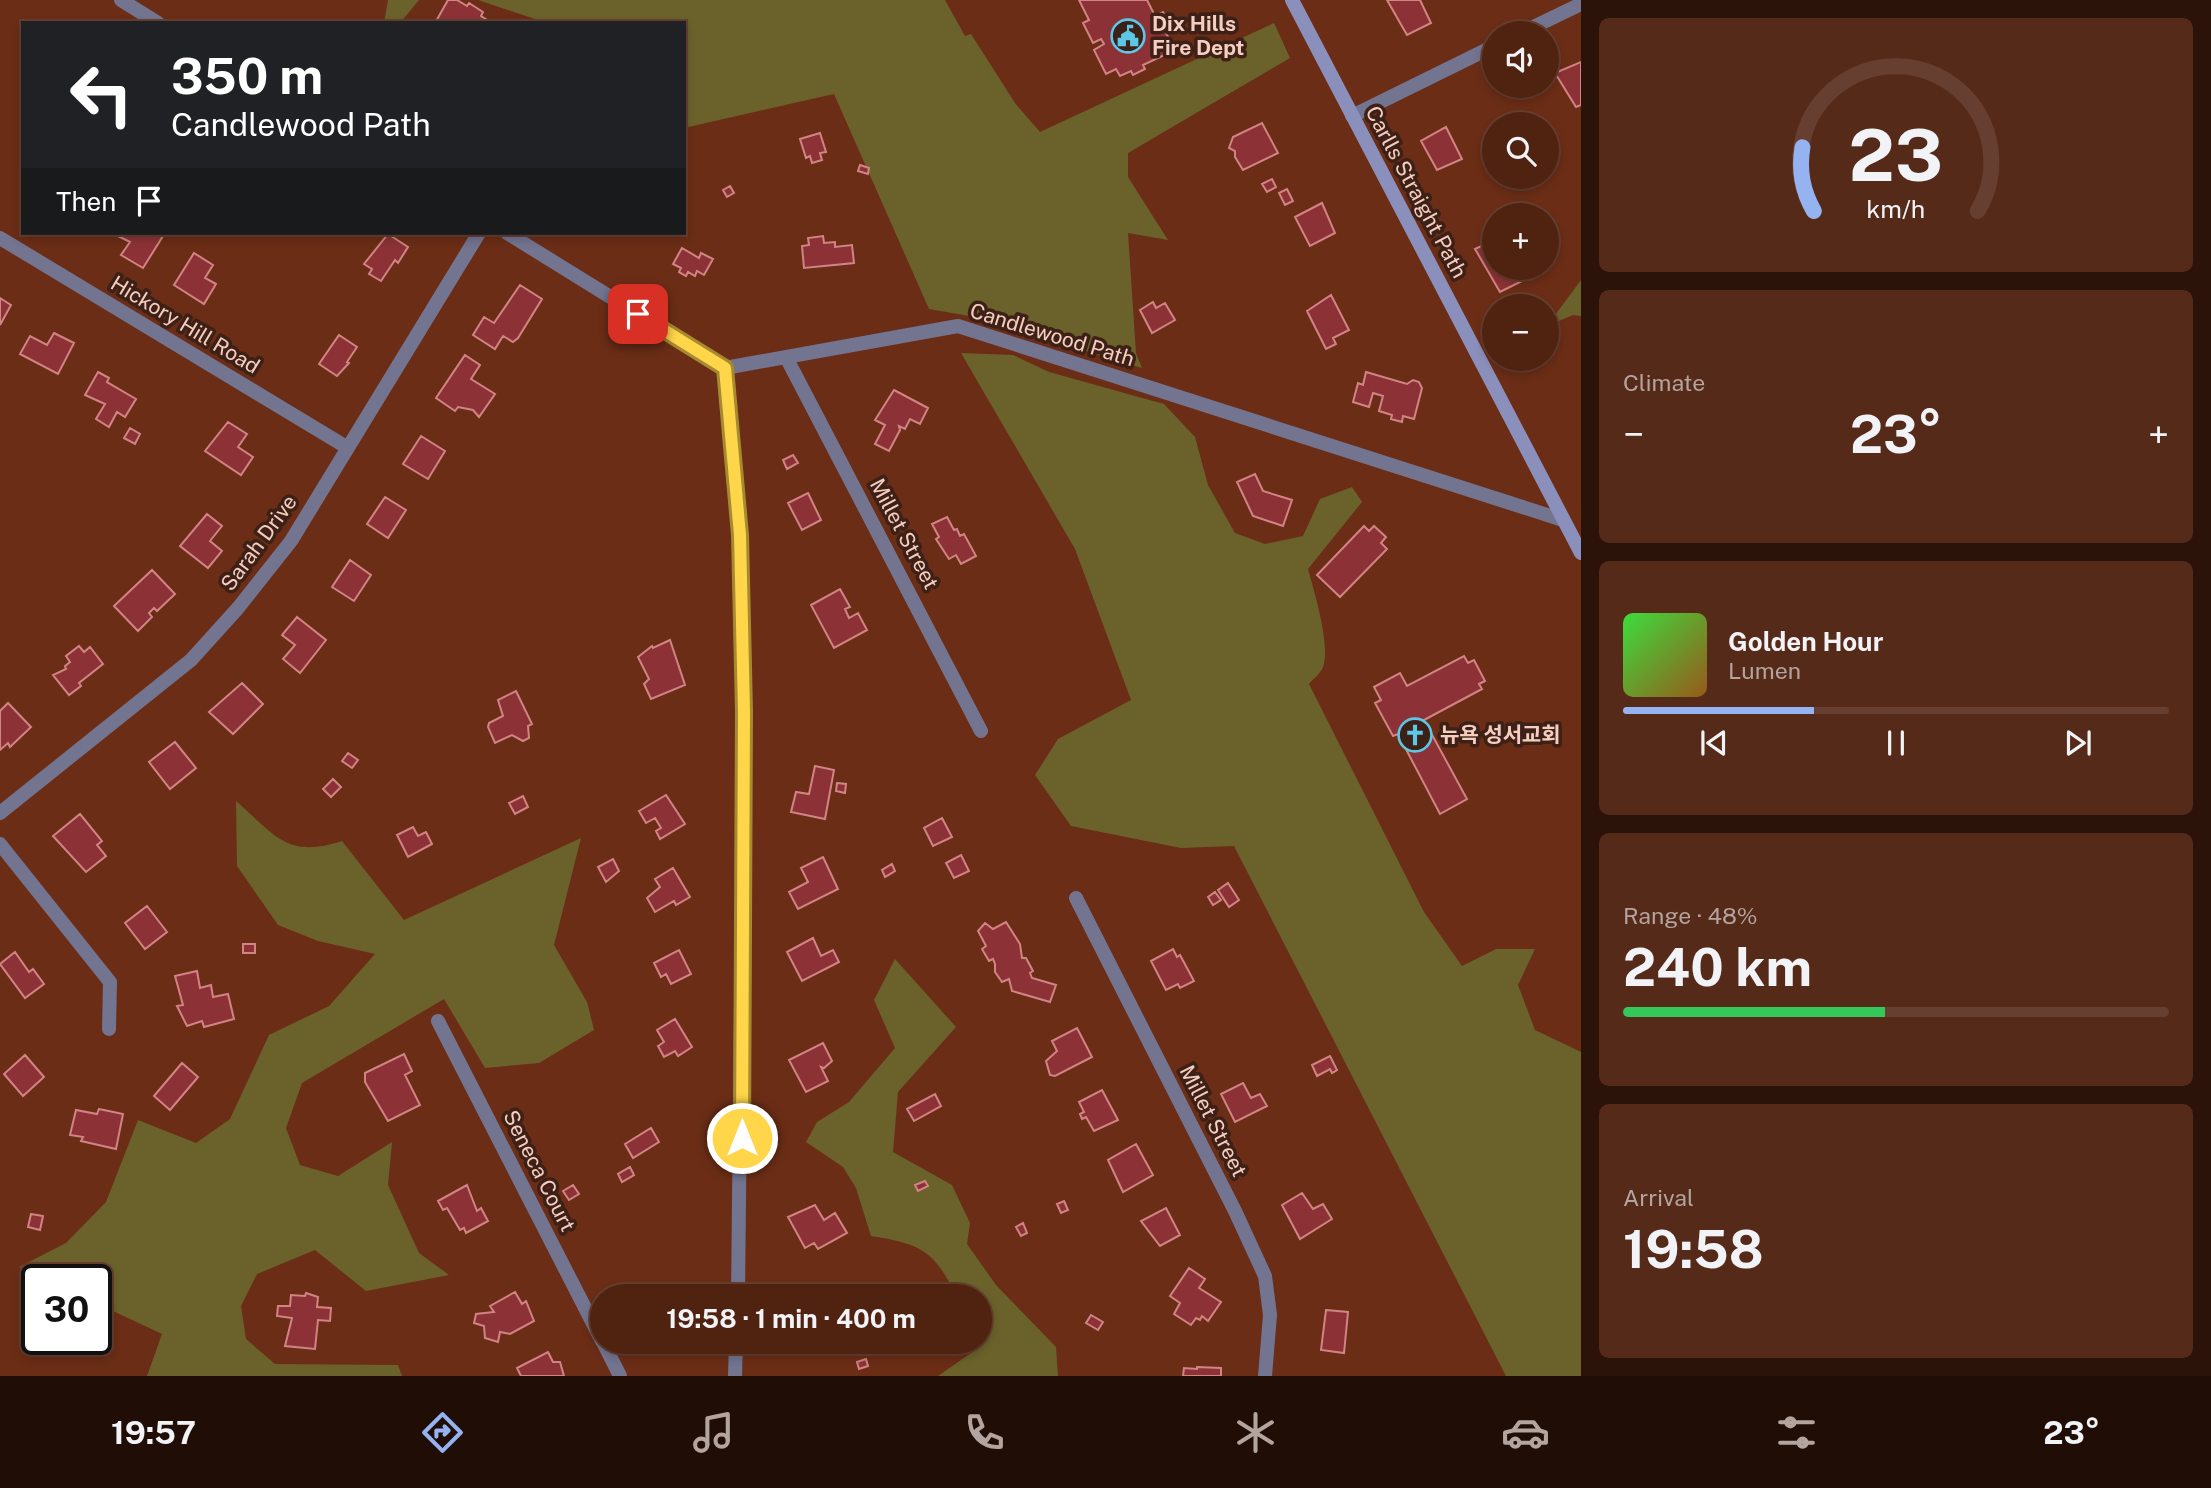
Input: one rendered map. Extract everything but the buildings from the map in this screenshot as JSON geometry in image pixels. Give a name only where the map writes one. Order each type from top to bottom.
[{"type":"street","points":[[121,0],[155,21]]},
{"type":"street","name":"Carlls Straight Path","points":[[1292,0],[1581,553]]},
{"type":"street","points":[[1546,21],[1581,4]]},
{"type":"street","points":[[1352,116],[1482,52]]},
{"type":"street","name":"Sarah Drive","points":[[0,813],[191,660],[238,608],[291,541],[478,235]]},
{"type":"street","points":[[511,235],[725,368],[740,535],[744,712],[738,1284]]},
{"type":"street","name":"Hickory Hill Road","points":[[0,238],[348,448]]},
{"type":"street","name":"Candlewood Path","points":[[725,368],[958,326],[1563,520]]},
{"type":"street","name":"Millet Street","points":[[786,358],[981,731]]},
{"type":"street","points":[[0,844],[110,982],[109,1029]]},
{"type":"street","name":"Millet Street","points":[[1076,898],[1235,1211],[1265,1276],[1270,1315],[1265,1376]]},
{"type":"street","name":"Seneca Court","points":[[438,1021],[590,1319]]},
{"type":"street","name":"Seneca Court","points":[[608,1354],[620,1376]]},
{"type":"street","points":[[736,1354],[736,1376]]},
{"type":"shaded area","points":[[388,0],[419,0],[402,21],[384,21]]},
{"type":"shaded area","points":[[478,0],[945,0],[965,36],[971,34],[1015,103],[1040,132],[1274,23],[1290,58],[1128,153],[1128,177],[1168,240],[1128,233],[1136,353],[1142,368],[975,317],[929,309],[834,94],[686,128],[686,21],[541,21]]},
{"type":"shaded area","points":[[1581,280],[1581,316],[1573,315],[1559,321],[1559,310]]},
{"type":"shaded area","points":[[961,353],[1013,355],[1049,372],[1164,404],[1195,437],[1208,485],[1235,533],[1265,544],[1303,536],[1320,499],[1352,487],[1362,502],[1308,569],[1321,618],[1325,646],[1323,667],[1309,684],[1424,912],[1462,966],[1496,949],[1535,949],[1518,985],[1535,1030],[1581,1052],[1581,1376],[1506,1376],[1234,846],[1181,848],[1071,826],[1035,775],[1058,739],[1131,700],[1075,549]]},
{"type":"shaded area","points":[[236,801],[272,833],[295,845],[323,846],[342,841],[404,920],[581,838],[554,945],[587,1002],[594,1030],[539,1063],[485,1068],[444,999],[302,1083],[286,1128],[300,1165],[338,1176],[392,1142],[388,1185],[419,1253],[449,1275],[366,1291],[315,1250],[257,1274],[241,1306],[246,1339],[275,1364],[398,1365],[402,1376],[147,1376],[162,1334],[112,1311],[112,1264],[25,1264],[66,1243],[106,1202],[138,1120],[196,1143],[230,1119],[269,1035],[329,1006],[375,954],[318,941],[278,925],[237,866]]},
{"type":"shaded area","points":[[895,959],[956,1027],[898,1092],[893,1152],[952,1185],[970,1223],[967,1244],[996,1285],[1056,1347],[1058,1376],[938,1376],[970,1354],[992,1354],[992,1284],[950,1284],[933,1259],[924,1252],[902,1242],[871,1236],[856,1188],[843,1167],[806,1142],[817,1122],[849,1102],[895,1048],[874,1000]]},
{"type":"place","name":"Dix Hills Fire Dept","points":[[1128,36]]},
{"type":"place","name":"뉴욕 성서교회","points":[[1415,735]]},
{"type":"route","points":[[638,314],[725,368],[740,535],[744,712],[742,1138]]}]
